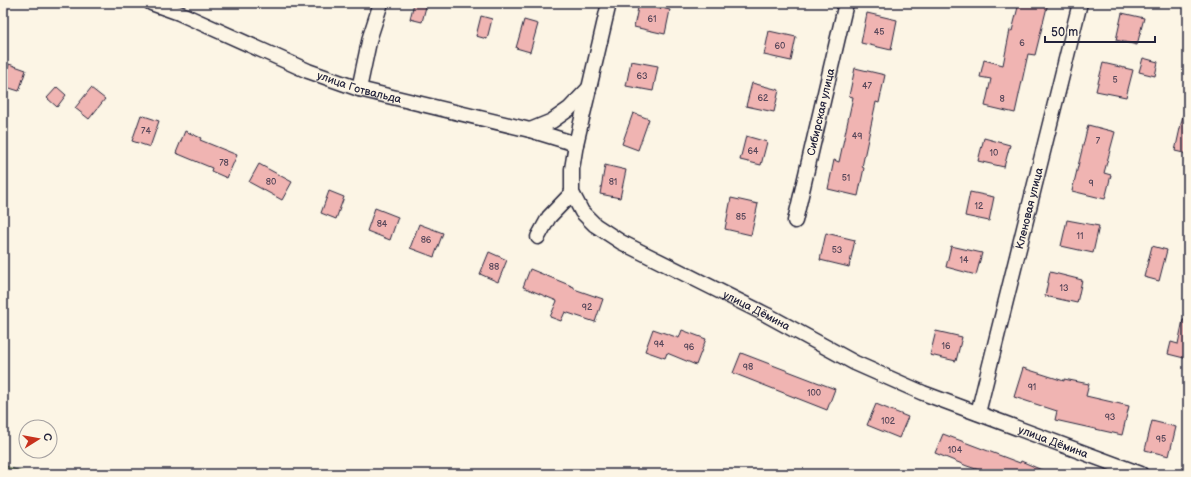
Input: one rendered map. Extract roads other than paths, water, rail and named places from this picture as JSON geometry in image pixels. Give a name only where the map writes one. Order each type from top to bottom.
[{"type":"street","name":"улица Готвальда","points":[[151,3],[179,13],[308,71],[359,89],[530,130],[576,144]]},
{"type":"street","points":[[359,89],[370,38],[381,3]]},
{"type":"street","name":"улица Дёмина","points":[[609,3],[576,144],[572,169],[572,193],[582,212],[595,225],[621,242],[767,315],[855,363],[923,393],[1140,474]]},
{"type":"street","name":"Сибирская улица","points":[[795,221],[846,3]]},
{"type":"street","name":"Кленовая улица","points":[[978,413],[1080,3]]},
{"type":"street","points":[[530,130],[552,121],[569,109],[590,86]]},
{"type":"street","points":[[538,237],[549,217],[572,193]]}]
